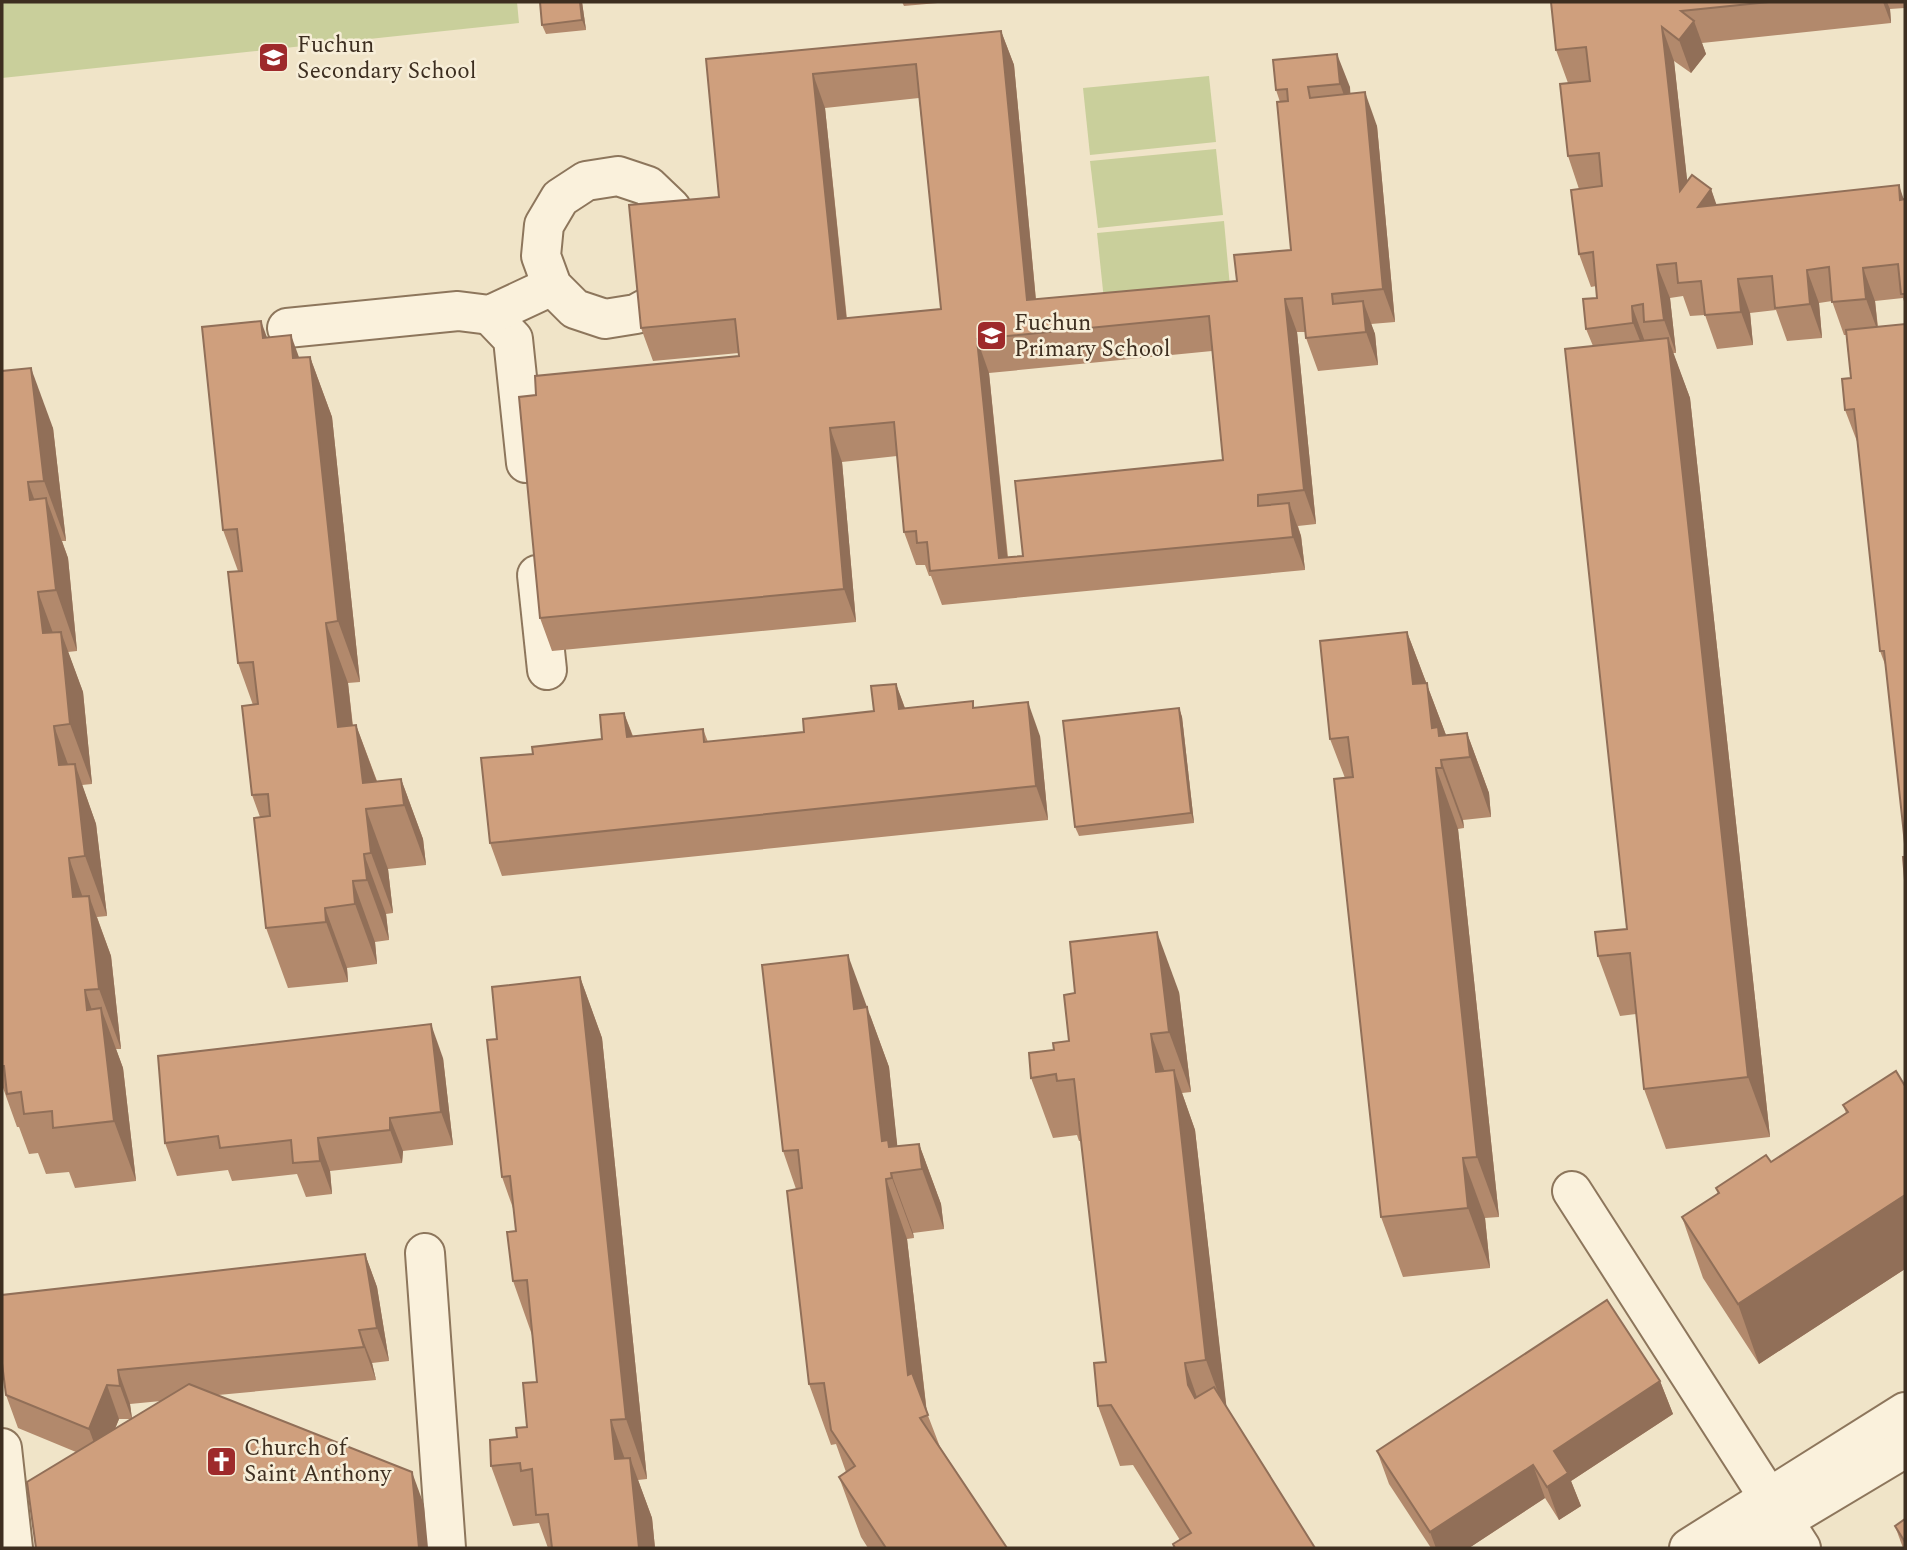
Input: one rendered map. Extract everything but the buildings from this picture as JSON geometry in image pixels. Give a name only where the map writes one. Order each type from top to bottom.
[{"type":"street","points":[[648,308],[636,314],[605,318],[575,309],[552,286],[541,257],[544,225],[561,198],[586,181],[618,176],[648,186],[671,208],[680,235]]},
{"type":"street","points":[[287,328],[458,311],[490,315],[552,286]]},
{"type":"street","points":[[490,315],[513,340],[528,491]]},
{"type":"street","points":[[534,546],[547,670]]},
{"type":"street","points":[[1572,1191],[1784,1522]]},
{"type":"street","points":[[425,1253],[446,1548]]},
{"type":"street","points":[[1689,1548],[1784,1522],[1905,1412]]},
{"type":"street","points":[[2,1448],[13,1548]]},
{"type":"street","points":[[1742,1548],[1905,1448]]},
{"type":"green space","points":[[2,2],[517,2],[519,23],[2,78]]},
{"type":"green space","points":[[1209,76],[1216,142],[1090,155],[1083,88]]},
{"type":"green space","points":[[1216,149],[1223,215],[1098,228],[1090,161]]},
{"type":"green space","points":[[1224,221],[1230,287],[1104,300],[1097,233]]},
{"type":"place","name":"Fuchun Secondary School","points":[[274,58]]},
{"type":"place","name":"Fuchun Primary School","points":[[991,336]]},
{"type":"place","name":"Church of Saint Anthony","points":[[221,1461]]}]
